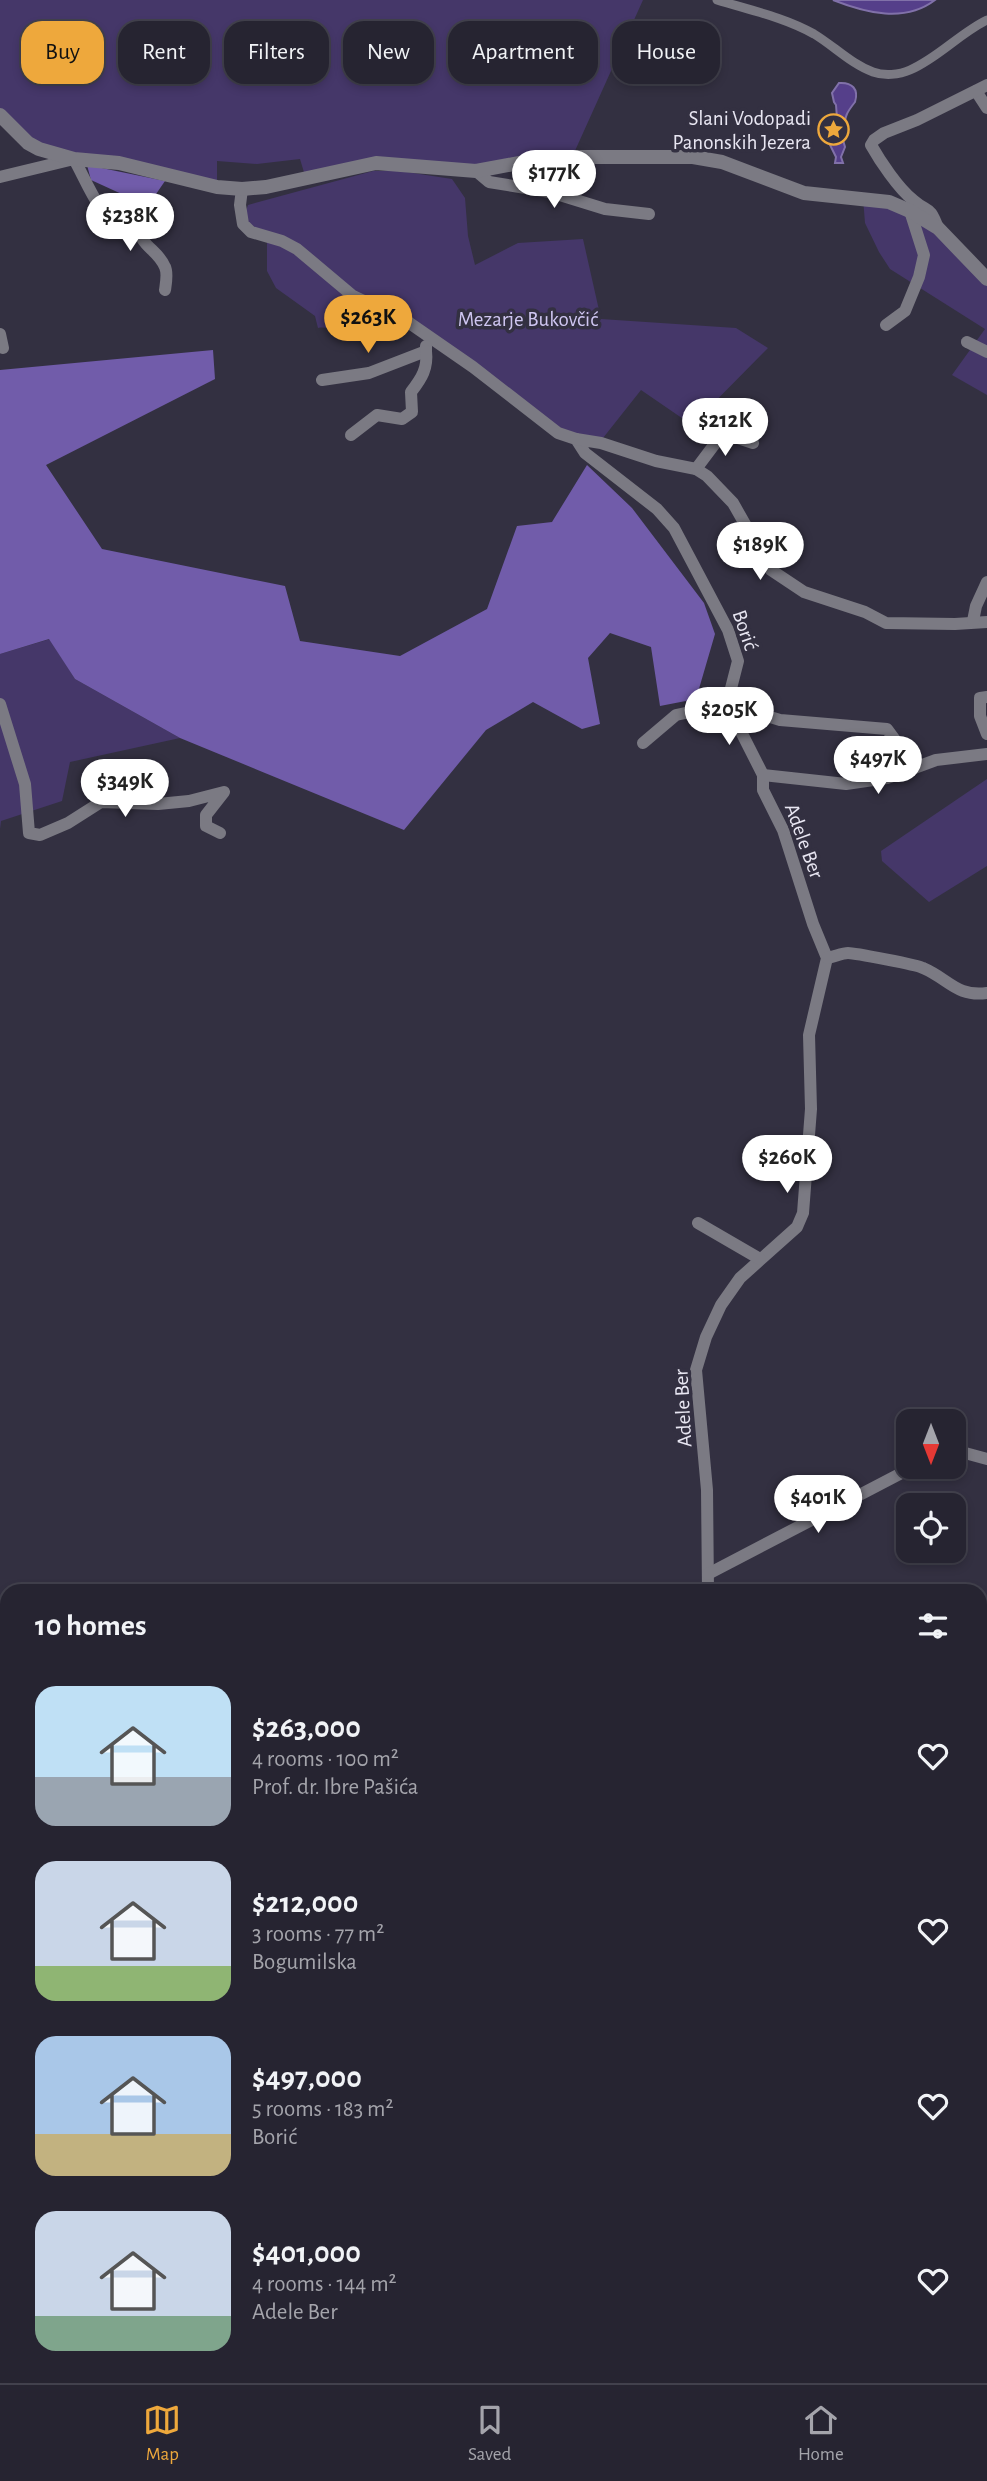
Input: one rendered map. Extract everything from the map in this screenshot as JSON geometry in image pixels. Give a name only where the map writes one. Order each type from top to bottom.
[{"type":"street","points":[[717,0],[782,19],[812,33],[866,69],[891,75],[920,65],[987,20]]},
{"type":"street","points":[[939,228],[932,212],[912,200],[878,157],[872,145],[874,140],[981,88],[987,108]]},
{"type":"street","points":[[0,115],[28,143],[39,149],[74,159],[119,163],[218,187],[242,189],[266,187],[376,163],[476,171],[565,157],[693,157],[722,162],[804,193],[889,202],[939,228],[987,279]]},
{"type":"street","points":[[0,177],[74,159]]},
{"type":"street","points":[[74,159],[102,210],[117,227],[124,229],[138,224],[142,241],[166,269],[165,290]]},
{"type":"street","points":[[476,171],[489,182],[550,192],[605,209],[649,214]]},
{"type":"street","points":[[242,189],[240,205],[243,224],[251,232],[282,241],[297,249],[353,296],[408,322],[558,433],[601,443],[656,461],[696,469],[706,476],[733,503],[771,569],[804,592],[865,612],[886,623],[987,622]]},
{"type":"street","points":[[886,325],[905,311],[919,277],[924,255],[910,211]]},
{"type":"street","points":[[0,334],[3,348]]},
{"type":"street","points":[[351,435],[377,415],[402,419],[412,412],[411,392],[421,381],[427,365],[426,335]]},
{"type":"street","points":[[967,342],[987,352]]},
{"type":"street","points":[[322,380],[369,373],[426,351]]},
{"type":"street","points":[[696,469],[723,433],[753,443]]},
{"type":"street","name":"Borić","points":[[576,439],[585,453],[657,509],[674,528],[728,630],[738,661],[727,704]]},
{"type":"street","points":[[973,621],[987,582]]},
{"type":"street","points":[[987,697],[980,698],[980,716],[987,734]]},
{"type":"street","points":[[727,704],[763,775],[846,784],[887,779],[936,760],[987,754]]},
{"type":"street","points":[[643,743],[676,715],[727,704],[780,720],[887,729],[915,767]]},
{"type":"street","points":[[0,705],[25,784],[29,833],[40,835],[68,823],[101,802],[158,804],[189,801],[223,792],[206,815],[206,826],[220,833]]},
{"type":"street","name":"Adele Ber","points":[[708,1584],[707,1490],[696,1370],[706,1337],[722,1305],[740,1278],[797,1227],[803,1213],[811,1109],[809,1035],[827,958],[813,924],[783,830],[763,790],[763,775]]},
{"type":"street","points":[[827,958],[849,953],[920,966],[945,978],[953,987],[965,993],[987,993]]},
{"type":"street","points":[[698,1223],[760,1259]]},
{"type":"street","points":[[966,1453],[987,1459]]},
{"type":"street","points":[[708,1574],[896,1476]]},
{"type":"green space","points":[[0,0],[643,0],[634,21],[612,21],[612,69],[574,153],[505,166],[404,164],[306,179],[300,159],[257,164],[217,161],[217,187],[39,149],[0,115]]},
{"type":"green space","name":"Mezarje Bukovčić","points":[[373,171],[400,171],[452,179],[465,198],[468,236],[475,265],[518,243],[583,239],[601,319],[736,328],[768,348],[692,425],[641,390],[603,438],[558,433],[395,318],[381,333],[364,340],[334,330],[318,328],[315,316],[276,288],[267,271],[267,237],[251,232],[244,216],[248,205]]},
{"type":"green space","points":[[863,198],[910,211],[987,279],[987,395],[952,375],[985,329],[890,269],[865,223]]},
{"type":"green space","points":[[50,639],[75,679],[180,738],[70,762],[62,801],[1,821],[0,829],[0,654]]},
{"type":"green space","points":[[987,779],[987,866],[929,902],[882,861],[881,851]]},
{"type":"shaded area","points":[[833,0],[935,0],[911,12],[885,14]]},
{"type":"shaded area","points":[[839,83],[853,87],[856,97],[847,115],[845,129],[841,133],[845,147],[841,157],[843,163],[835,163],[836,157],[830,145],[836,138],[834,126],[837,118],[832,93]]},
{"type":"shaded area","points":[[87,165],[165,181],[154,197],[126,196],[91,180]]},
{"type":"shaded area","points":[[213,350],[215,379],[46,465],[102,549],[285,586],[300,641],[400,656],[487,609],[517,526],[552,522],[587,465],[632,508],[704,603],[715,634],[696,699],[660,706],[651,647],[610,633],[588,658],[600,724],[582,729],[533,702],[486,730],[404,830],[180,738],[75,679],[49,639],[0,654],[0,370]]},
{"type":"place","name":"Slani Vodopadi Panonskih Jezera","points":[[834,130]]}]
